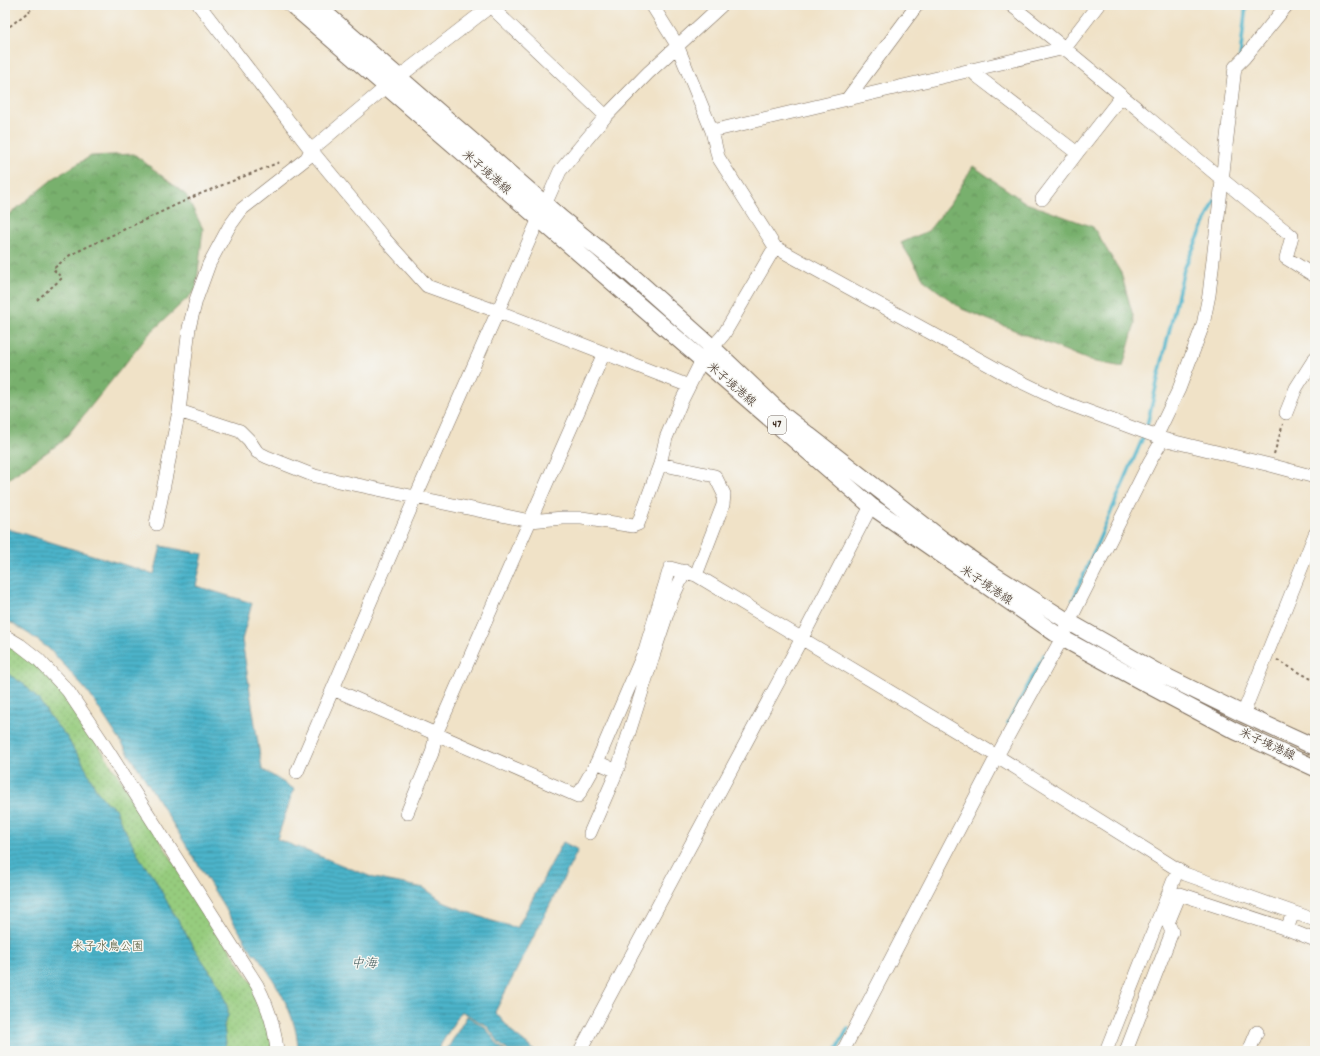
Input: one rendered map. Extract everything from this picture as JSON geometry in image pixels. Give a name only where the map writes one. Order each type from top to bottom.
[{"type":"main road","name":"米子境港線","points":[[292,5],[386,87],[543,212],[562,220],[629,273],[713,348],[783,415],[942,539],[991,573],[1069,622],[1157,672],[1315,747]]},
{"type":"main road","name":"米子境港線","points":[[316,5],[470,140],[543,212],[702,360],[871,506],[1062,638],[1148,686],[1235,731],[1315,768]]},
{"type":"street","points":[[199,5],[311,150],[383,237],[427,286],[689,386]]},
{"type":"street","points":[[652,5],[677,45],[712,131],[718,157],[776,247],[1011,377],[1063,402],[1160,438],[1270,465],[1315,478]]},
{"type":"street","points":[[297,772],[416,496],[560,171],[606,116],[677,45],[722,5]]},
{"type":"street","points":[[848,98],[917,5]]},
{"type":"street","points":[[1011,5],[1292,236],[1286,258],[1315,276]]},
{"type":"street","points":[[712,131],[1065,48],[1098,5]]},
{"type":"street","points":[[843,1051],[997,756],[1062,638],[1160,438],[1203,325],[1209,294],[1235,67],[1287,5]]},
{"type":"street","points":[[156,524],[179,411],[189,328],[196,300],[210,264],[229,227],[242,209],[307,158],[311,150],[386,87],[400,78],[490,6],[606,116]]},
{"type":"street","points":[[971,70],[1077,153]]},
{"type":"street","points":[[1042,199],[1122,96]]},
{"type":"street","points":[[179,411],[240,431],[249,440],[257,452],[315,476],[530,521],[582,518],[633,526],[638,524],[660,464],[666,438],[681,402],[702,360],[724,334],[776,247]]},
{"type":"street","points":[[407,813],[432,753],[436,734],[604,353]]},
{"type":"street","points":[[1286,413],[1296,388],[1315,358]]},
{"type":"street","points":[[660,464],[714,476],[724,494],[722,505],[690,573]]},
{"type":"street","points":[[580,1051],[802,638],[871,506]]},
{"type":"street","points":[[1243,714],[1315,534]]},
{"type":"street","points":[[590,833],[617,771],[650,652],[670,568],[690,573],[802,638],[997,756],[1185,874],[1315,920]]},
{"type":"street","points":[[5,636],[20,645],[48,668],[68,691],[101,740],[257,985],[270,1014],[277,1051]]},
{"type":"street","points":[[333,689],[578,796],[597,762],[650,652]]},
{"type":"street","points":[[597,762],[617,771]]},
{"type":"street","points":[[1106,1051],[1178,869]]},
{"type":"street","points":[[1126,1051],[1172,932],[1168,923],[1180,894],[1287,929],[1315,940]]},
{"type":"street","points":[[1287,929],[1293,913]]},
{"type":"street","points":[[1249,1051],[1257,1032]]},
{"type":"path","points":[[5,30],[37,5]]},
{"type":"path","points":[[37,300],[62,278],[53,269],[70,256],[195,196],[282,162]]},
{"type":"path","points":[[1270,465],[1286,413]]},
{"type":"path","points":[[1266,654],[1315,681]]},
{"type":"green space","points":[[134,154],[186,195],[203,229],[196,290],[149,334],[63,441],[5,481],[5,218],[54,178],[91,156]]},
{"type":"green space","points":[[973,166],[1026,203],[1093,227],[1121,273],[1135,323],[1123,367],[1091,361],[962,309],[925,281],[901,243],[928,231],[950,204]]},
{"type":"green space","name":"米子水鳥公園","points":[[5,639],[61,687],[255,988],[274,1051],[5,1051]]},
{"type":"water","name":"中海","points":[[5,528],[154,574],[161,546],[203,554],[196,586],[252,603],[242,640],[262,769],[294,789],[277,839],[374,878],[424,888],[445,903],[489,920],[517,928],[563,842],[578,850],[495,1012],[515,1035],[535,1051],[508,1051],[500,1044],[487,1026],[461,1011],[437,1051],[298,1051],[297,1038],[290,1012],[278,987],[256,954],[254,955],[142,774],[90,695],[48,648],[5,619]]},
{"type":"water","name":"米子水鳥公園","points":[[5,672],[25,685],[39,700],[50,717],[67,737],[74,750],[80,757],[97,791],[107,803],[115,808],[142,862],[154,877],[194,948],[222,990],[228,1009],[228,1016],[224,1025],[226,1043],[223,1051],[5,1051]]},
{"type":"water","points":[[467,1016],[485,1027],[499,1046],[505,1051],[446,1051]]},
{"type":"waterway","points":[[1240,58],[1246,5]]},
{"type":"waterway","points":[[1146,429],[1184,269],[1215,200]]},
{"type":"waterway","points":[[1073,600],[1144,435]]},
{"type":"waterway","points":[[1008,723],[1044,655]]},
{"type":"waterway","points":[[836,1051],[848,1028]]}]
